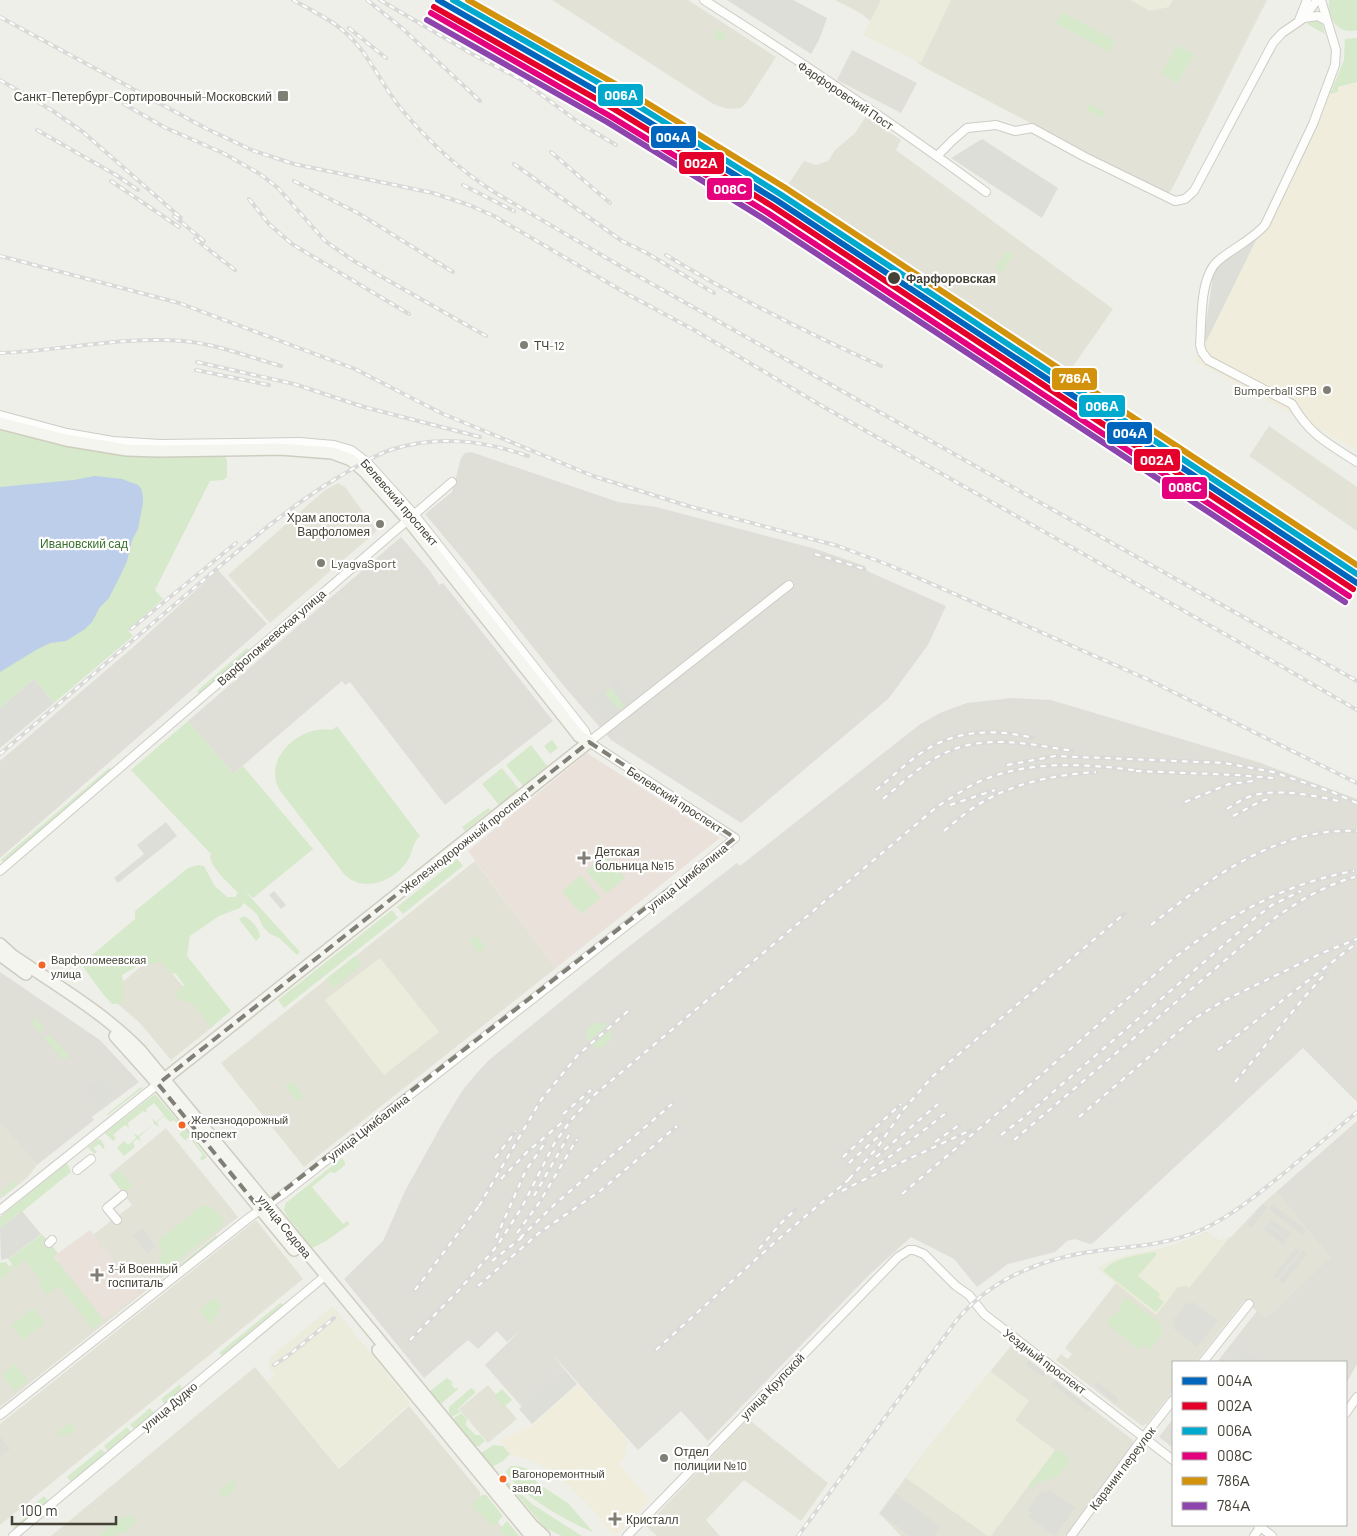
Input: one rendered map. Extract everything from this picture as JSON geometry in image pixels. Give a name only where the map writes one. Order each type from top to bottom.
[{"type":"main road","name":"Белевский проспект","points":[[0,423],[66,440],[127,450],[280,448],[332,453],[351,460],[411,517],[579,736],[589,742]]},
{"type":"main road","name":"Железнодорожный проспект","points":[[161,1082],[589,742]]},
{"type":"main road","name":"улица Седова","points":[[0,944],[12,955],[103,1016],[122,1032],[323,1278],[532,1525],[544,1536]]},
{"type":"main road","name":"улица Седова","points":[[2,958],[98,1022],[117,1038],[161,1082]]},
{"type":"main road","name":"улица Седова","points":[[323,1278],[531,1536]]},
{"type":"street","name":"Фарфоровский Пост","points":[[704,0],[937,156],[986,192]]},
{"type":"street","points":[[1302,19],[1307,0]]},
{"type":"street","points":[[937,156],[967,128],[996,125],[1015,130],[1032,128],[1085,157],[1175,201],[1185,200],[1194,191],[1273,43],[1282,33],[1302,19],[1319,0],[1336,50],[1336,59],[1313,124],[1265,225],[1256,234],[1219,259],[1209,274],[1205,286],[1200,345],[1202,352],[1208,360],[1292,404],[1298,416],[1315,435],[1357,462]]},
{"type":"street","points":[[1302,19],[1318,16],[1327,22]]},
{"type":"street","name":"Белевский проспект","points":[[0,414],[67,433],[113,441],[160,444],[300,442],[346,448],[357,453],[411,517]]},
{"type":"street","name":"Варфоломеевская улица","points":[[0,871],[452,482]]},
{"type":"street","name":"Железнодорожный проспект","points":[[589,742],[789,585]]},
{"type":"street","name":"Белевский проспект","points":[[589,742],[735,838]]},
{"type":"street","name":"улица Цимбалина","points":[[0,1415],[581,961],[735,838]]},
{"type":"street","name":"Железнодорожный проспект","points":[[0,1210],[161,1082]]},
{"type":"street","points":[[77,1170],[91,1159]]},
{"type":"street","points":[[117,1220],[107,1208],[123,1195]]},
{"type":"street","name":"улица Крупской","points":[[627,1536],[898,1257],[909,1250],[924,1254]]},
{"type":"street","name":"Уездный проспект","points":[[924,1254],[956,1286],[969,1295],[984,1314],[1172,1459]]},
{"type":"street","name":"улица Дудко","points":[[13,1536],[323,1278]]},
{"type":"street","points":[[1204,1361],[1249,1304]]},
{"type":"street","points":[[1347,1412],[1357,1397]]},
{"type":"street","name":"Каранин переулок","points":[[1071,1536],[1172,1401]]},
{"type":"street","points":[[1261,1526],[1272,1536]]},
{"type":"highlighted area","points":[[589,742],[735,838],[260,1209],[158,1084]]},
{"type":"shaded area","points":[[552,0],[688,0],[776,57],[747,102],[741,108],[729,109],[715,105]]},
{"type":"shaded area","points":[[727,0],[793,0],[827,18],[819,40],[811,54]]},
{"type":"shaded area","points":[[835,0],[1267,0],[1171,191],[1165,194],[922,66],[862,14]]},
{"type":"shaded area","points":[[881,0],[951,0],[921,63],[863,35]]},
{"type":"shaded area","points":[[1130,0],[1173,0],[1169,7],[1150,11]]},
{"type":"shaded area","points":[[852,50],[917,83],[901,113],[837,80]]},
{"type":"shaded area","points":[[1357,83],[1357,450],[1195,361],[1327,91]]},
{"type":"shaded area","points":[[866,116],[901,140],[896,150],[1113,309],[1069,372],[787,186],[804,161],[816,165],[828,161],[835,150],[855,133]]},
{"type":"shaded area","points":[[982,139],[1058,188],[1042,218],[951,158]]},
{"type":"shaded area","points":[[1258,236],[1206,342],[1204,337],[1214,269],[1221,261]]},
{"type":"shaded area","points":[[1269,426],[1357,487],[1357,531],[1249,456]]},
{"type":"shaded area","points":[[471,452],[618,502],[656,507],[816,549],[865,566],[867,571],[946,606],[928,645],[889,698],[741,823],[611,740],[563,685],[425,514],[452,492],[461,458],[465,453]]},
{"type":"shaded area","points":[[338,483],[346,488],[377,531],[270,623],[228,575],[325,490]]},
{"type":"shaded area","points":[[401,537],[430,571],[439,585],[443,583],[553,721],[445,805],[350,682],[345,685],[342,681],[233,774],[188,721]]},
{"type":"shaded area","points":[[218,570],[267,624],[0,858],[0,761],[138,643]]},
{"type":"shaded area","points":[[34,679],[54,703],[0,748],[0,708]]},
{"type":"shaded area","points":[[616,679],[632,699],[625,705],[609,685]]},
{"type":"shaded area","points":[[602,690],[619,710],[604,721],[588,701]]},
{"type":"shaded area","points":[[1012,698],[1051,700],[1258,762],[1357,799],[1357,1102],[1303,1048],[1093,1243],[1090,1244],[1075,1239],[1067,1241],[1055,1252],[1008,1264],[977,1287],[954,1259],[911,1237],[870,1274],[708,1441],[681,1411],[638,1450],[552,1354],[564,1369],[522,1407],[485,1365],[521,1330],[507,1342],[497,1331],[478,1349],[468,1340],[424,1378],[344,1279],[383,1241],[405,1191],[441,1126],[462,1091],[476,1074],[489,1060],[623,951],[737,863],[740,866],[919,725],[940,713],[967,703]]},
{"type":"shaded area","name":"Детская больница №15","points":[[587,753],[720,838],[556,968],[468,851]]},
{"type":"shaded area","points":[[166,822],[177,836],[118,883],[114,878],[144,854],[137,845]]},
{"type":"shaded area","points":[[475,861],[556,968],[304,1167],[221,1063]]},
{"type":"shaded area","points":[[274,891],[286,905],[281,909],[269,895]]},
{"type":"shaded area","points":[[156,954],[215,1025],[171,1060],[139,1022],[107,995]]},
{"type":"shaded area","points":[[380,958],[439,1032],[384,1075],[325,1000]]},
{"type":"shaded area","points":[[0,972],[100,1040],[139,1082],[92,1117],[94,1120],[37,1165],[0,1122]]},
{"type":"shaded area","points":[[100,1077],[114,1094],[100,1106],[86,1089]]},
{"type":"shaded area","points":[[1357,1121],[1357,1364],[1347,1382],[1347,1361],[1218,1361],[1257,1311],[1266,1318],[1330,1257],[1276,1192]]},
{"type":"shaded area","points":[[0,1122],[37,1165],[27,1178],[0,1199]]},
{"type":"shaded area","points":[[166,1128],[238,1217],[0,1407],[0,1274],[23,1255],[40,1275],[132,1205],[109,1175]]},
{"type":"shaded area","points":[[1276,1192],[1330,1257],[1266,1318],[1244,1301],[1197,1361],[1172,1361],[1172,1392],[1147,1424],[1142,1426],[1056,1360],[1061,1354],[1068,1359],[1072,1354],[1065,1348],[1116,1283],[1097,1268],[1118,1258],[1172,1246],[1207,1232],[1219,1241],[1231,1237]]},
{"type":"shaded area","points":[[1263,1204],[1267,1208],[1251,1228],[1247,1224]]},
{"type":"shaded area","points":[[1272,1204],[1306,1230],[1302,1235],[1269,1209]]},
{"type":"shaded area","points":[[22,1211],[41,1234],[9,1258],[1,1260],[0,1228]]},
{"type":"shaded area","points":[[1272,1219],[1291,1234],[1288,1239],[1268,1224]]},
{"type":"shaded area","points":[[256,1220],[303,1279],[0,1525],[0,1424]]},
{"type":"shaded area","points":[[1267,1225],[1287,1240],[1283,1245],[1264,1229]]},
{"type":"shaded area","points":[[142,1228],[156,1246],[147,1253],[133,1236]]},
{"type":"shaded area","name":"3-й Военный госпиталь","points":[[90,1230],[98,1240],[101,1248],[104,1248],[140,1293],[104,1320],[54,1256]]},
{"type":"shaded area","points":[[1207,1232],[1219,1241],[1230,1237],[1189,1288],[1186,1286],[1178,1287],[1156,1315],[1097,1268],[1118,1258],[1172,1246]]},
{"type":"shaded area","points":[[1296,1248],[1300,1251],[1277,1279],[1273,1276]]},
{"type":"shaded area","points":[[1303,1250],[1307,1254],[1283,1284],[1279,1280]]},
{"type":"shaded area","points":[[1187,1302],[1191,1305],[1194,1302],[1218,1321],[1197,1347],[1173,1328],[1175,1325],[1172,1322]]},
{"type":"shaded area","points":[[333,1306],[410,1403],[339,1468],[267,1381],[275,1375],[268,1366],[269,1358]]},
{"type":"shaded area","points":[[1011,1346],[1133,1440],[1133,1442],[1065,1536],[901,1536],[879,1513],[927,1449]]},
{"type":"shaded area","points":[[1243,1349],[1259,1361],[1234,1361]]},
{"type":"shaded area","points":[[1029,1360],[1046,1373],[1043,1377],[1026,1365]]},
{"type":"shaded area","points":[[255,1367],[339,1469],[409,1406],[480,1492],[481,1504],[511,1536],[51,1536]]},
{"type":"shaded area","points":[[564,1369],[577,1384],[532,1424],[519,1409]]},
{"type":"shaded area","points":[[990,1371],[1029,1401],[1015,1420],[1055,1450],[991,1536],[988,1536],[906,1478]]},
{"type":"shaded area","points":[[1055,1380],[1091,1408],[1088,1412],[1052,1384]]},
{"type":"shaded area","points":[[1097,1382],[1119,1399],[1115,1403],[1094,1386]]},
{"type":"shaded area","points":[[488,1385],[517,1419],[488,1443],[459,1409]]},
{"type":"shaded area","points":[[578,1385],[628,1440],[624,1458],[619,1464],[650,1500],[615,1536],[571,1488],[549,1470],[534,1461],[510,1454],[500,1440],[530,1427]]},
{"type":"shaded area","points":[[748,1419],[828,1483],[801,1521],[744,1480],[706,1520],[720,1536],[657,1536],[646,1526]]},
{"type":"shaded area","points":[[1172,1420],[1172,1447],[1159,1437]]},
{"type":"shaded area","points":[[0,1437],[10,1449],[0,1457]]},
{"type":"shaded area","points":[[1048,1489],[1075,1508],[1055,1536],[1028,1517],[1031,1513],[1027,1510],[1042,1490],[1046,1493]]},
{"type":"shaded area","points":[[895,1493],[941,1527],[934,1536],[910,1536],[880,1514]]},
{"type":"green space","points":[[1329,0],[1357,0],[1357,30],[1344,30],[1335,24],[1330,13]]},
{"type":"green space","points":[[1063,12],[1115,41],[1109,52],[1056,23]]},
{"type":"green space","points":[[1318,19],[1322,23],[1325,34],[1307,24],[1311,20]]},
{"type":"green space","points":[[718,29],[727,35],[722,42],[713,36]]},
{"type":"green space","points":[[1357,38],[1357,82],[1338,87],[1338,92],[1330,94],[1344,60],[1345,39]]},
{"type":"green space","points":[[1178,45],[1194,54],[1177,83],[1161,73]]},
{"type":"green space","points":[[1090,104],[1105,112],[1102,118],[1086,110]]},
{"type":"green space","points":[[1007,251],[1013,255],[1002,272],[995,268]]},
{"type":"green space","name":"Ивановский сад","points":[[0,428],[30,437],[90,450],[146,456],[225,455],[227,461],[227,477],[223,480],[210,481],[155,590],[163,599],[128,630],[133,636],[54,703],[34,679],[0,708]]},
{"type":"green space","points":[[247,648],[250,651],[199,694],[197,691]]},
{"type":"green space","points":[[611,688],[624,705],[619,710],[605,693]]},
{"type":"green space","points":[[188,721],[233,774],[243,766],[313,849],[253,898],[244,890],[300,952],[297,955],[279,938],[270,934],[263,927],[257,914],[244,903],[240,908],[219,916],[190,936],[187,956],[231,1011],[211,1027],[192,1003],[179,1000],[175,993],[184,985],[176,974],[171,973],[161,962],[137,966],[122,975],[123,1003],[112,1004],[83,967],[85,961],[135,919],[135,911],[188,868],[198,865],[204,866],[214,885],[227,897],[235,897],[238,893],[213,865],[210,855],[212,855],[131,770]]},
{"type":"green space","points":[[337,726],[420,836],[408,860],[402,867],[387,879],[378,882],[360,883],[344,874],[281,792],[276,780],[275,768],[279,757],[286,747],[307,733],[319,730],[332,730]]},
{"type":"green space","points":[[552,740],[558,748],[550,754],[544,746]]},
{"type":"green space","points":[[531,745],[547,766],[523,786],[506,765]]},
{"type":"green space","points":[[109,768],[111,770],[4,863],[1,860]]},
{"type":"green space","points":[[502,768],[519,789],[499,805],[482,784]]},
{"type":"green space","points":[[488,808],[491,810],[465,831],[462,827]]},
{"type":"green space","points":[[605,854],[625,878],[606,894],[586,871]]},
{"type":"green space","points":[[457,859],[463,866],[403,914],[397,907]]},
{"type":"green space","points":[[581,875],[601,898],[581,914],[562,891]]},
{"type":"green space","points":[[392,910],[398,918],[284,1008],[278,1000]]},
{"type":"green space","points":[[244,916],[257,928],[260,937],[256,941],[239,919]]},
{"type":"green space","points":[[476,935],[486,947],[479,953],[469,941]]},
{"type":"green space","points":[[355,956],[362,965],[334,988],[326,979]]},
{"type":"green space","points":[[34,1017],[46,1030],[39,1032],[32,1024]]},
{"type":"green space","points":[[598,1022],[607,1025],[588,1042],[586,1035],[588,1029]]},
{"type":"green space","points":[[610,1029],[611,1038],[606,1045],[600,1048],[591,1046]]},
{"type":"green space","points":[[50,1035],[69,1055],[64,1060],[44,1038]]},
{"type":"green space","points":[[292,1081],[304,1096],[297,1101],[285,1086]]},
{"type":"green space","points":[[141,1087],[143,1088],[107,1114]]},
{"type":"green space","points":[[155,1094],[183,1127],[178,1132],[181,1128],[174,1120],[170,1122],[164,1116],[157,1122],[159,1127],[154,1124],[152,1118],[156,1122],[164,1115],[154,1103],[146,1109],[147,1113],[143,1111],[128,1123],[129,1128],[125,1125],[113,1135],[116,1138],[113,1141],[105,1133]]},
{"type":"green space","points":[[154,1124],[139,1137],[141,1142],[137,1139],[133,1142],[135,1147],[124,1156],[117,1148],[124,1141],[128,1145],[136,1138],[134,1133],[138,1136]]},
{"type":"green space","points":[[185,1129],[207,1157],[203,1160],[200,1158],[203,1155],[189,1137],[185,1140],[179,1134]]},
{"type":"green space","points":[[98,1139],[101,1140],[105,1147],[103,1149],[99,1144],[93,1148],[97,1152],[94,1154],[88,1147]]},
{"type":"green space","points":[[342,1158],[345,1165],[335,1173],[330,1172],[312,1187],[343,1224],[347,1221],[350,1224],[326,1241],[312,1248],[287,1216],[284,1210],[286,1203]]},
{"type":"green space","points":[[67,1163],[71,1172],[0,1228],[0,1217]]},
{"type":"green space","points":[[119,1170],[133,1186],[124,1193],[111,1177]]},
{"type":"green space","points":[[15,1181],[18,1184],[3,1196],[0,1193]]},
{"type":"green space","points":[[207,1205],[216,1210],[224,1220],[222,1226],[166,1269],[161,1264],[159,1258],[162,1253],[158,1241],[200,1207]]},
{"type":"green space","points":[[42,1234],[58,1253],[54,1257],[104,1320],[93,1329],[59,1286],[47,1295],[38,1283],[41,1280],[25,1260],[15,1268],[8,1259]]},
{"type":"green space","points":[[216,1235],[218,1238],[176,1271],[169,1273]]},
{"type":"green space","points":[[1155,1252],[1157,1254],[1138,1276],[1160,1294],[1158,1297],[1164,1302],[1156,1312],[1103,1271],[1120,1260]]},
{"type":"green space","points":[[6,1262],[12,1270],[0,1280],[0,1263]]},
{"type":"green space","points":[[215,1297],[222,1306],[210,1324],[199,1310]]},
{"type":"green space","points":[[1126,1297],[1160,1323],[1162,1335],[1150,1350],[1143,1345],[1139,1350],[1106,1323],[1113,1314],[1116,1315],[1120,1310],[1118,1308]]},
{"type":"green space","points":[[279,1304],[283,1305],[222,1356],[219,1353]]},
{"type":"green space","points":[[33,1308],[45,1323],[23,1340],[11,1325]]},
{"type":"green space","points":[[15,1364],[28,1380],[15,1391],[2,1375]]},
{"type":"green space","points":[[447,1378],[453,1382],[451,1384],[455,1389],[457,1387],[458,1389],[441,1404],[430,1391]]},
{"type":"green space","points":[[180,1384],[182,1389],[165,1404],[161,1399]]},
{"type":"green space","points":[[471,1388],[475,1393],[458,1409],[460,1412],[452,1417],[449,1413],[449,1407]]},
{"type":"green space","points":[[502,1389],[512,1400],[504,1407],[494,1396]]},
{"type":"green space","points":[[150,1408],[154,1413],[134,1429],[130,1425]]},
{"type":"green space","points":[[461,1413],[467,1419],[466,1425],[475,1435],[480,1435],[485,1441],[479,1446],[475,1446],[453,1419]]},
{"type":"green space","points":[[70,1423],[76,1430],[67,1436],[65,1434],[61,1437],[57,1433]]},
{"type":"green space","points":[[127,1427],[131,1432],[108,1451],[104,1446]]},
{"type":"green space","points":[[493,1445],[503,1446],[510,1454],[503,1461],[492,1467],[481,1453]]},
{"type":"green space","points":[[101,1449],[105,1453],[71,1482],[67,1477]]},
{"type":"green space","points":[[1057,1449],[1068,1457],[1069,1464],[1057,1477],[1037,1482],[1032,1489],[1028,1486]]},
{"type":"green space","points":[[511,1466],[531,1471],[537,1483],[568,1503],[593,1532],[558,1515],[520,1488],[506,1471]]},
{"type":"green space","points":[[233,1479],[236,1483],[233,1492],[225,1498],[218,1492]]},
{"type":"green space","points":[[506,1480],[532,1504],[582,1536],[562,1536],[545,1528]]},
{"type":"green space","points":[[482,1495],[486,1495],[503,1516],[494,1526],[472,1507],[473,1503]]},
{"type":"green space","points":[[44,1496],[48,1501],[15,1529],[13,1528],[27,1516],[25,1512]]},
{"type":"green space","points":[[130,1514],[137,1521],[123,1534],[120,1531],[114,1536],[98,1536],[122,1516],[126,1518]]},
{"type":"green space","points":[[507,1521],[519,1536],[506,1536],[499,1530]]},
{"type":"water","points":[[95,476],[122,479],[141,488],[143,503],[138,529],[132,540],[123,570],[109,598],[100,607],[92,622],[85,629],[66,641],[50,643],[36,650],[0,672],[0,487],[74,480]]},
{"type":"railway","points":[[293,0],[328,20],[347,34],[363,52],[396,102],[413,122],[457,165],[494,192],[622,267],[1357,681]]},
{"type":"railway","points":[[367,0],[402,28],[480,101]]},
{"type":"railway","points":[[380,0],[472,54],[520,79],[581,124],[616,145]]},
{"type":"railway","points":[[0,17],[207,129],[254,151],[294,164],[433,193],[494,216],[629,295],[696,331],[822,406],[1357,710]]},
{"type":"railway","points":[[349,28],[386,58]]},
{"type":"railway","points":[[0,80],[53,111],[83,132],[181,218]]},
{"type":"railway","points":[[124,104],[164,127],[223,153],[260,174],[278,188],[325,241],[354,261],[486,336]]},
{"type":"railway","points":[[37,130],[116,175],[138,190]]},
{"type":"railway","points":[[551,152],[610,203]]},
{"type":"railway","points":[[514,164],[622,241],[645,252],[714,293]]},
{"type":"railway","points":[[111,181],[179,227]]},
{"type":"railway","points":[[294,181],[358,213],[453,272]]},
{"type":"railway","points":[[463,185],[514,211]]},
{"type":"railway","points":[[249,199],[269,224],[292,244],[409,314]]},
{"type":"railway","points":[[174,216],[204,241]]},
{"type":"railway","points":[[195,239],[235,270]]},
{"type":"railway","points":[[666,255],[772,314],[881,366]]},
{"type":"railway","points":[[0,256],[179,303],[355,369],[441,413],[593,476],[688,506],[838,546],[889,565],[1149,680],[1357,783]]},
{"type":"railway","points":[[0,353],[138,340],[184,341],[220,348],[281,366]]},
{"type":"railway","points":[[197,362],[294,384],[364,407],[480,437]]},
{"type":"railway","points":[[196,370],[269,385]]},
{"type":"railway","points":[[0,754],[260,533],[297,504],[363,463],[390,450],[425,442],[442,441],[477,443],[528,456]]},
{"type":"railway","points":[[131,629],[236,543]]},
{"type":"railway","points":[[815,554],[864,569]]},
{"type":"railway","points":[[876,790],[921,753],[947,740],[975,733],[989,732],[1033,738]]},
{"type":"railway","points":[[883,799],[933,759],[957,748],[973,744],[1006,742],[1073,751]]},
{"type":"railway","points":[[1007,765],[1055,756],[1225,763],[1273,772],[1332,792],[1357,803]]},
{"type":"railway","points":[[410,1340],[460,1289],[497,1246],[522,1207],[554,1144],[571,1120],[593,1096],[938,806],[978,782],[1018,770],[1059,765],[1079,765],[1141,771]]},
{"type":"railway","points":[[1136,771],[1273,778]]},
{"type":"railway","points":[[944,831],[976,806],[1008,790],[1036,781],[1096,772]]},
{"type":"railway","points":[[1185,802],[1229,784],[1253,781]]},
{"type":"railway","points":[[950,805],[995,790]]},
{"type":"railway","points":[[1227,809],[1251,796],[1283,792],[1338,801]]},
{"type":"railway","points":[[1233,816],[1261,801],[1269,799]]},
{"type":"railway","points":[[1151,925],[1197,890],[1246,859],[1300,837],[1328,832],[1357,831]]},
{"type":"railway","points":[[902,1194],[1007,1105],[1169,962],[1190,946],[1256,904],[1303,884],[1354,871]]},
{"type":"railway","points":[[1014,1140],[1276,917],[1314,894],[1334,884],[1355,877]]},
{"type":"railway","points":[[1001,1135],[1255,918],[1272,905],[1301,891]]},
{"type":"railway","points":[[849,1179],[877,1148],[903,1110],[933,1076],[1124,914]]},
{"type":"railway","points":[[1079,1117],[1192,1020],[1223,1001],[1322,953],[1357,939]]},
{"type":"railway","points":[[1218,1050],[1353,946]]},
{"type":"railway","points":[[1235,1082],[1327,972]]},
{"type":"railway","points":[[479,1206],[541,1100],[578,1055],[628,1011]]},
{"type":"railway","points":[[563,1114],[591,1090]]},
{"type":"railway","points":[[520,1238],[555,1204],[672,1104]]},
{"type":"railway","points":[[843,1157],[901,1104]]},
{"type":"railway","points":[[876,1157],[938,1104]]},
{"type":"railway","points":[[798,1536],[956,1321],[987,1292],[1022,1271],[1061,1258],[1082,1253],[1166,1241],[1203,1229],[1235,1211],[1255,1196],[1357,1112]]},
{"type":"railway","points":[[870,1170],[946,1113]]},
{"type":"railway","points":[[501,1179],[527,1152],[565,1120]]},
{"type":"railway","points":[[935,1142],[959,1125]]},
{"type":"railway","points":[[478,1286],[539,1233],[600,1191],[677,1126]]},
{"type":"railway","points":[[842,1191],[971,1130]]},
{"type":"railway","points":[[495,1158],[516,1131]]},
{"type":"railway","points":[[849,1163],[881,1134]]},
{"type":"railway","points":[[534,1196],[569,1135]]},
{"type":"railway","points":[[517,1233],[539,1203],[577,1139]]},
{"type":"railway","points":[[496,1238],[526,1170],[545,1143]]},
{"type":"railway","points":[[656,1350],[775,1242],[853,1176]]},
{"type":"railway","points":[[415,1290],[482,1202]]},
{"type":"railway","points":[[759,1249],[781,1223],[796,1209]]},
{"type":"railway","points":[[492,1261],[525,1235]]},
{"type":"railway","points":[[274,1365],[334,1318]]},
{"type":"transit line","name":"004А","points":[[438,0],[618,103],[776,200],[1357,583]]},
{"type":"transit line","name":"006А","points":[[453,0],[622,96],[780,194],[1357,574]]},
{"type":"transit line","name":"786А","points":[[468,0],[626,90],[784,187],[1357,565]]},
{"type":"transit line","name":"002А","points":[[434,7],[614,109],[772,206],[1353,589]]},
{"type":"transit line","name":"008С","points":[[431,13],[610,116],[768,213],[1349,596]]},
{"type":"transit line","name":"784А","points":[[427,20],[607,122],[764,219],[1345,602]]},
{"type":"place","name":"Санкт-Петербург-Сортировочный-Московский","points":[[283,96]]},
{"type":"place","name":"Фарфоровская","points":[[894,278]]},
{"type":"place","name":"ТЧ-12","points":[[524,345]]},
{"type":"place","name":"Bumperball SPB","points":[[1327,390]]},
{"type":"place","name":"Храм апостола Варфоломея","points":[[380,524]]},
{"type":"place","name":"LyagvaSport","points":[[321,563]]},
{"type":"place","name":"Детская больница №15","points":[[584,858]]},
{"type":"place","name":"Варфоломеевская улица","points":[[42,965]]},
{"type":"place","name":"Железнодорожный проспект","points":[[182,1125]]},
{"type":"place","name":"3-й Военный госпиталь","points":[[97,1275]]},
{"type":"place","name":"Отдел полиции №10","points":[[664,1458]]},
{"type":"place","name":"Вагоноремонтный завод","points":[[503,1479]]},
{"type":"place","name":"Кристалл","points":[[615,1519]]}]
